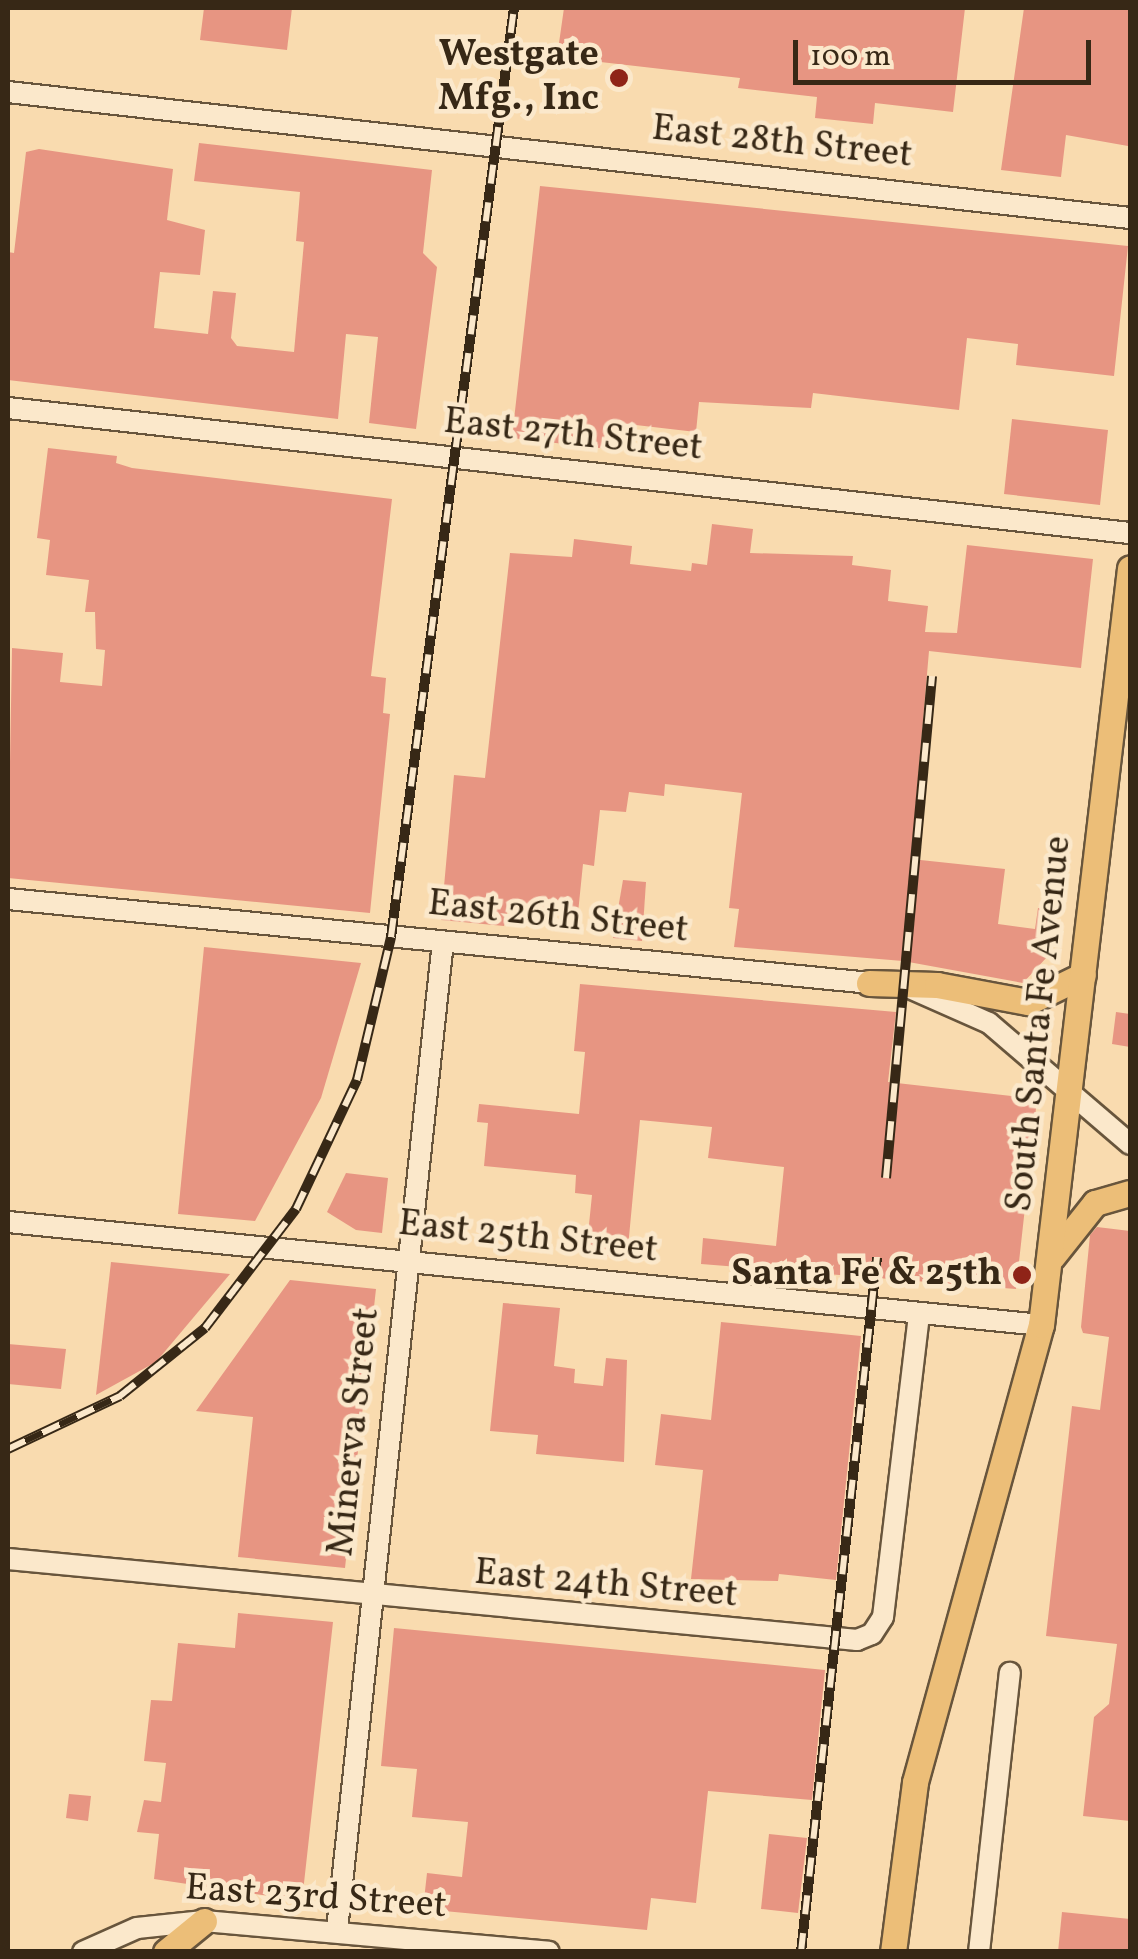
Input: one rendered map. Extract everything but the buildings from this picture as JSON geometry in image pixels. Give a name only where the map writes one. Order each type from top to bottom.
[{"type":"main road","name":"South Santa Fe Avenue","points":[[895,1939],[920,1764],[1041,1325],[1130,568]]},
{"type":"main road","points":[[869,983],[937,985],[1028,1002],[1083,976]]},
{"type":"main road","points":[[1052,1257],[1095,1203],[1130,1193]]},
{"type":"main road","points":[[166,1952],[204,1922]]},
{"type":"street","name":"East 28th Street","points":[[8,92],[1130,218]]},
{"type":"street","name":"East 27th Street","points":[[8,408],[1130,534]]},
{"type":"street","name":"East 26th Street","points":[[8,900],[906,987],[989,1023],[1070,1090]]},
{"type":"street","name":"Minerva Street","points":[[337,1930],[443,942]]},
{"type":"street","points":[[1070,1090],[1130,1144]]},
{"type":"street","name":"East 25th Street","points":[[8,1222],[1041,1325]]},
{"type":"street","name":"East 24th Street","points":[[8,1559],[834,1642],[872,1634],[883,1617],[919,1313]]},
{"type":"street","points":[[978,1952],[1010,1673]]},
{"type":"street","name":"East 23rd Street","points":[[83,1952],[137,1928],[204,1922],[337,1930],[549,1952]]},
{"type":"railway","points":[[8,1449],[120,1396],[205,1328],[296,1209],[357,1080],[391,937],[514,8]]},
{"type":"railway","points":[[886,1178],[932,676]]},
{"type":"railway","points":[[801,1952],[877,1257]]},
{"type":"place","name":"Westgate Mfg., Inc","points":[[619,78]]},
{"type":"place","name":"Santa Fe & 25th","points":[[1022,1275]]}]
